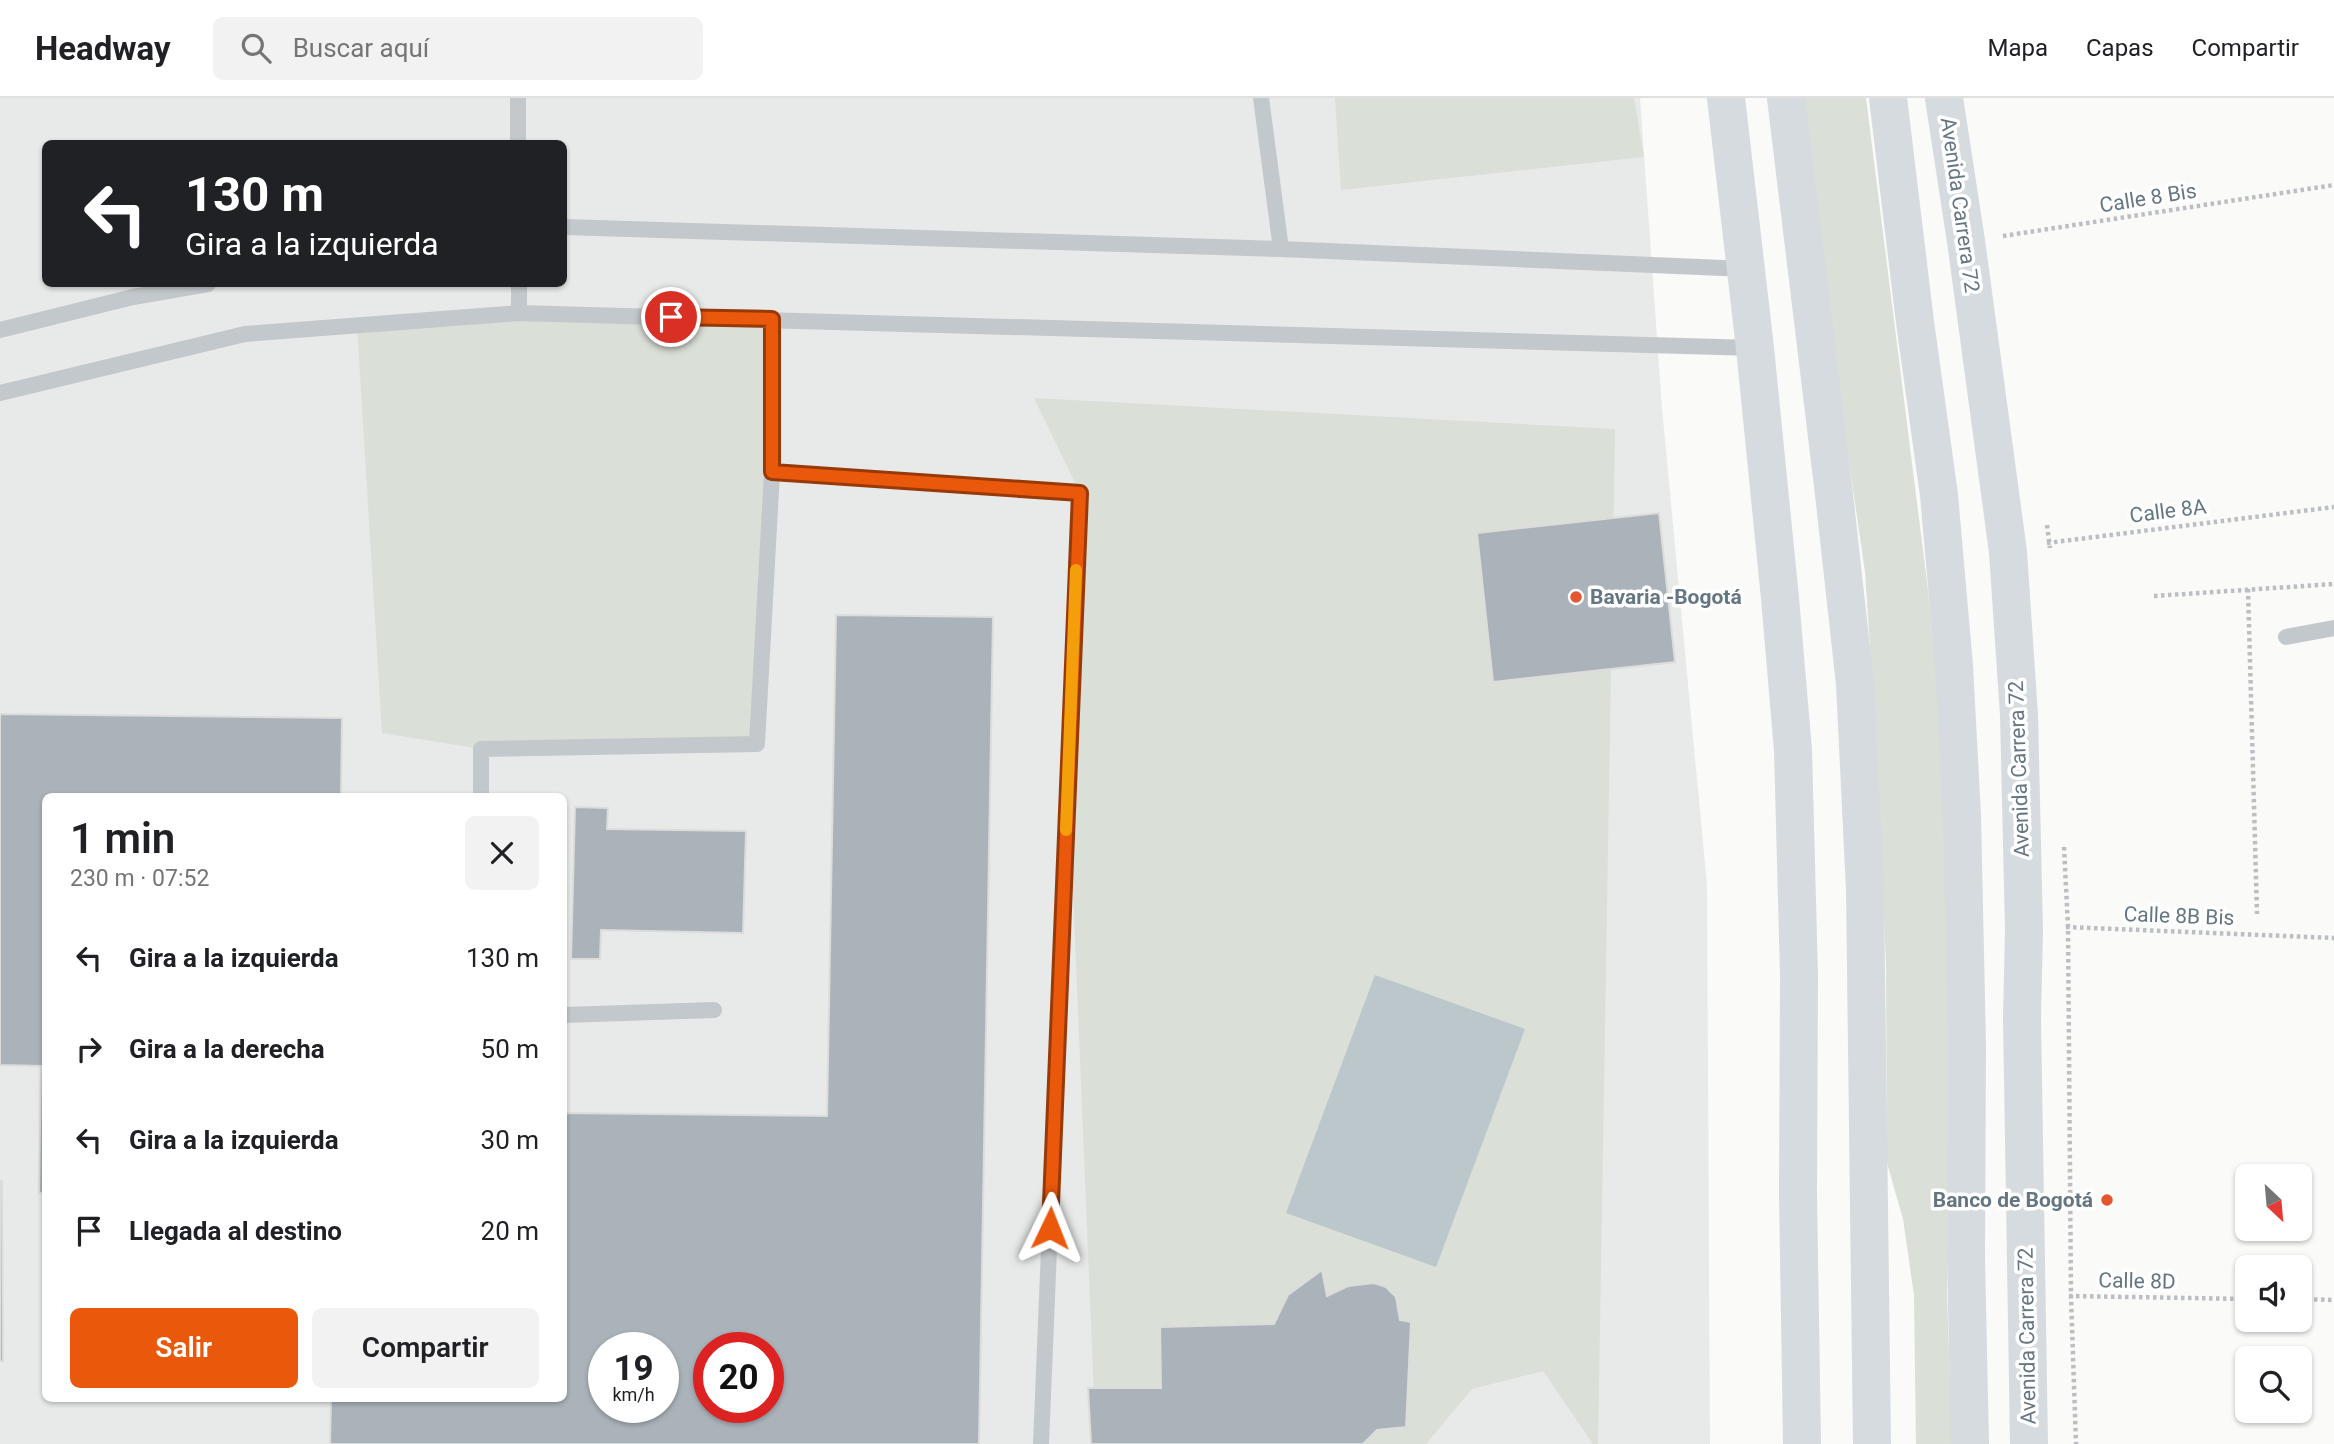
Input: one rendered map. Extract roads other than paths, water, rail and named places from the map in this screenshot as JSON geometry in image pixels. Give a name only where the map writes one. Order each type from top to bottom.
[{"type":"highway","points":[[1726,98],[1755,348],[1793,750],[1799,975],[1798,1194],[1802,1444]]},
{"type":"highway","points":[[1786,98],[1855,684],[1865,890],[1872,1444]]},
{"type":"highway","points":[[1888,98],[1939,495],[1954,666],[1962,815],[1967,1045],[1966,1258],[1970,1444]]},
{"type":"highway","name":"Avenida Carrera 72","points":[[1944,98],[2008,552],[2019,715],[2029,1444]]},
{"type":"lane","points":[[518,98],[518,140]]},
{"type":"lane","points":[[1261,98],[1281,249]]},
{"type":"lane","points":[[567,227],[1281,249],[1746,269]]},
{"type":"lane","points":[[0,330],[133,298],[192,287]]},
{"type":"lane","points":[[519,287],[519,313]]},
{"type":"lane","points":[[0,393],[245,334],[519,313],[1755,348]]},
{"type":"lane","points":[[481,793],[481,749],[757,744],[772,472],[772,319]]},
{"type":"lane","points":[[772,472],[1080,493],[1041,1444]]},
{"type":"lane","points":[[2286,636],[2334,628]]},
{"type":"lane","points":[[567,1015],[714,1010]]},
{"type":"place","name":"Bavaria -Bogotá","points":[[1576,597]]},
{"type":"place","name":"Banco de Bogotá","points":[[2107,1200]]}]
